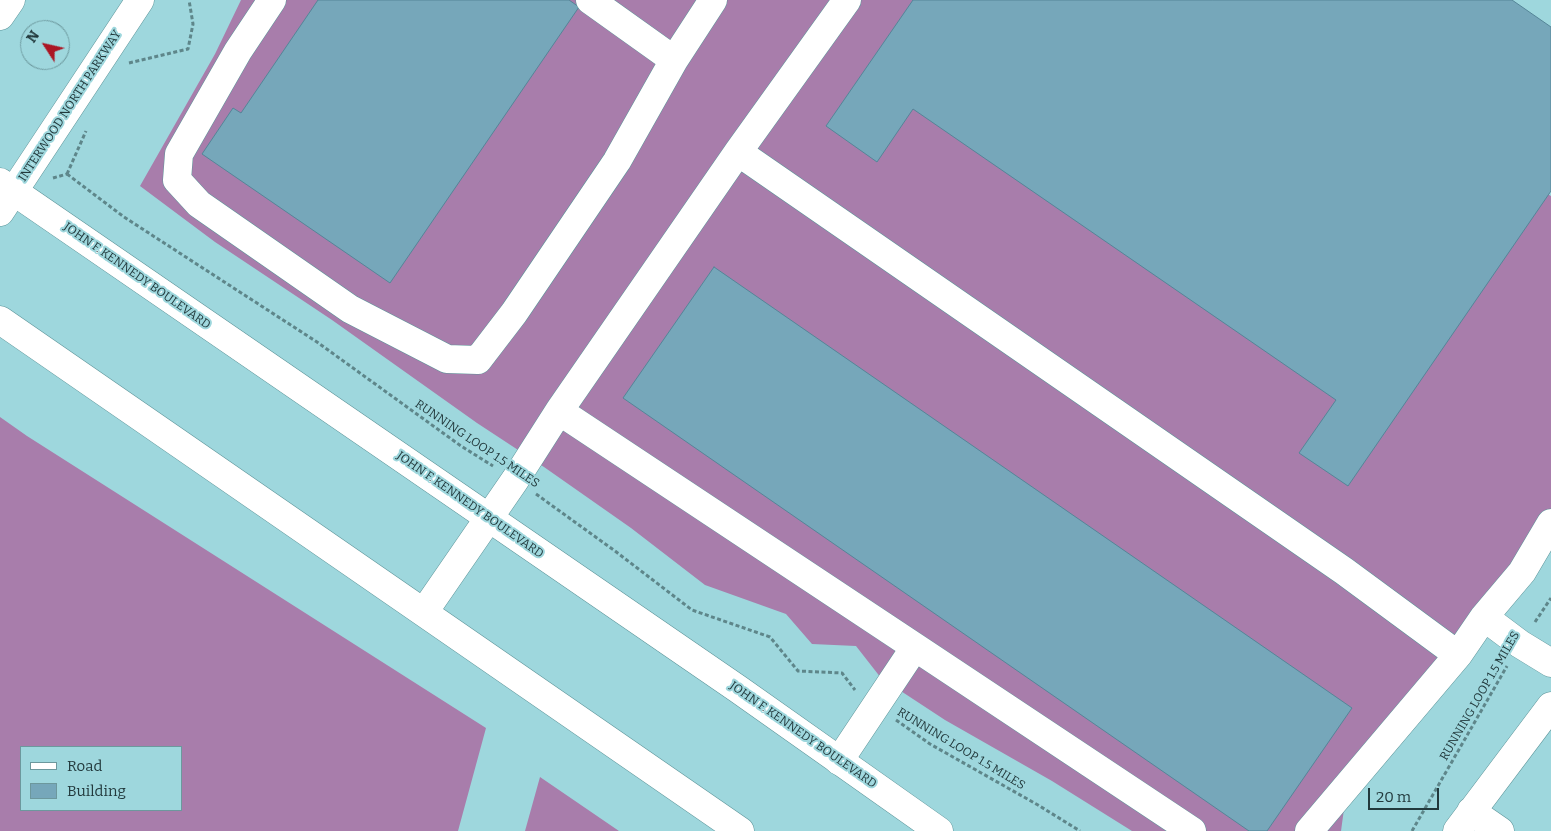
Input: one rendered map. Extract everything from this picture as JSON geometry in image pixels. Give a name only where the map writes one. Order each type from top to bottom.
[{"type":"main road","points":[[0,16],[11,0]]},
{"type":"main road","name":"INTERWOOD NORTH PARKWAY","points":[[5,195],[140,0]]},
{"type":"main road","points":[[272,0],[238,51],[179,154],[177,180],[198,204],[350,309],[447,359],[478,360],[514,313],[617,161],[674,60],[713,0]]},
{"type":"main road","points":[[590,0],[674,60]]},
{"type":"main road","points":[[424,612],[515,480],[559,411],[738,152],[847,0]]},
{"type":"main road","points":[[738,152],[1344,570],[1458,655]]},
{"type":"main road","name":"JOHN F. KENNEDY BOULEVARD","points":[[5,195],[489,518],[738,689],[939,831]]},
{"type":"main road","points":[[0,320],[740,831]]},
{"type":"main road","points":[[559,411],[1192,831]]},
{"type":"main road","points":[[1309,831],[1458,655],[1484,618],[1522,572],[1551,523]]},
{"type":"main road","points":[[1484,618],[1520,644],[1551,663]]},
{"type":"main road","points":[[839,761],[915,647]]},
{"type":"main road","points":[[1500,831],[1464,821],[1551,706]]},
{"type":"path","points":[[127,63],[188,49],[193,24],[189,0]]},
{"type":"path","name":"RUNNING LOOP 1.5 MILES","points":[[87,129],[67,174],[124,216],[317,342],[461,446],[515,480],[615,551],[692,610],[770,637],[798,671],[842,673],[862,698],[930,744],[1080,831]]},
{"type":"path","name":"RUNNING LOOP 1.5 MILES","points":[[1412,831],[1520,644],[1551,598]]},
{"type":"shaded area","points":[[241,0],[1266,0],[1479,155],[1551,196],[1551,551],[1465,665],[1347,787],[1341,831],[1132,831],[1052,781],[945,720],[881,678],[856,646],[812,644],[786,614],[705,585],[631,528],[477,423],[332,320],[215,242],[140,186],[215,54]]},
{"type":"shaded area","points":[[0,417],[486,728],[458,831],[0,831]]},
{"type":"shaded area","points":[[540,777],[619,831],[525,831]]},
{"type":"building","points":[[318,0],[569,0],[579,7],[390,283],[202,154],[233,108],[241,113]]},
{"type":"building","points":[[913,0],[1512,0],[1551,27],[1551,191],[1348,486],[1299,453],[1336,400],[913,109],[877,162],[826,126]]},
{"type":"building","points":[[714,267],[1352,708],[1267,831],[1249,831],[623,398]]}]
